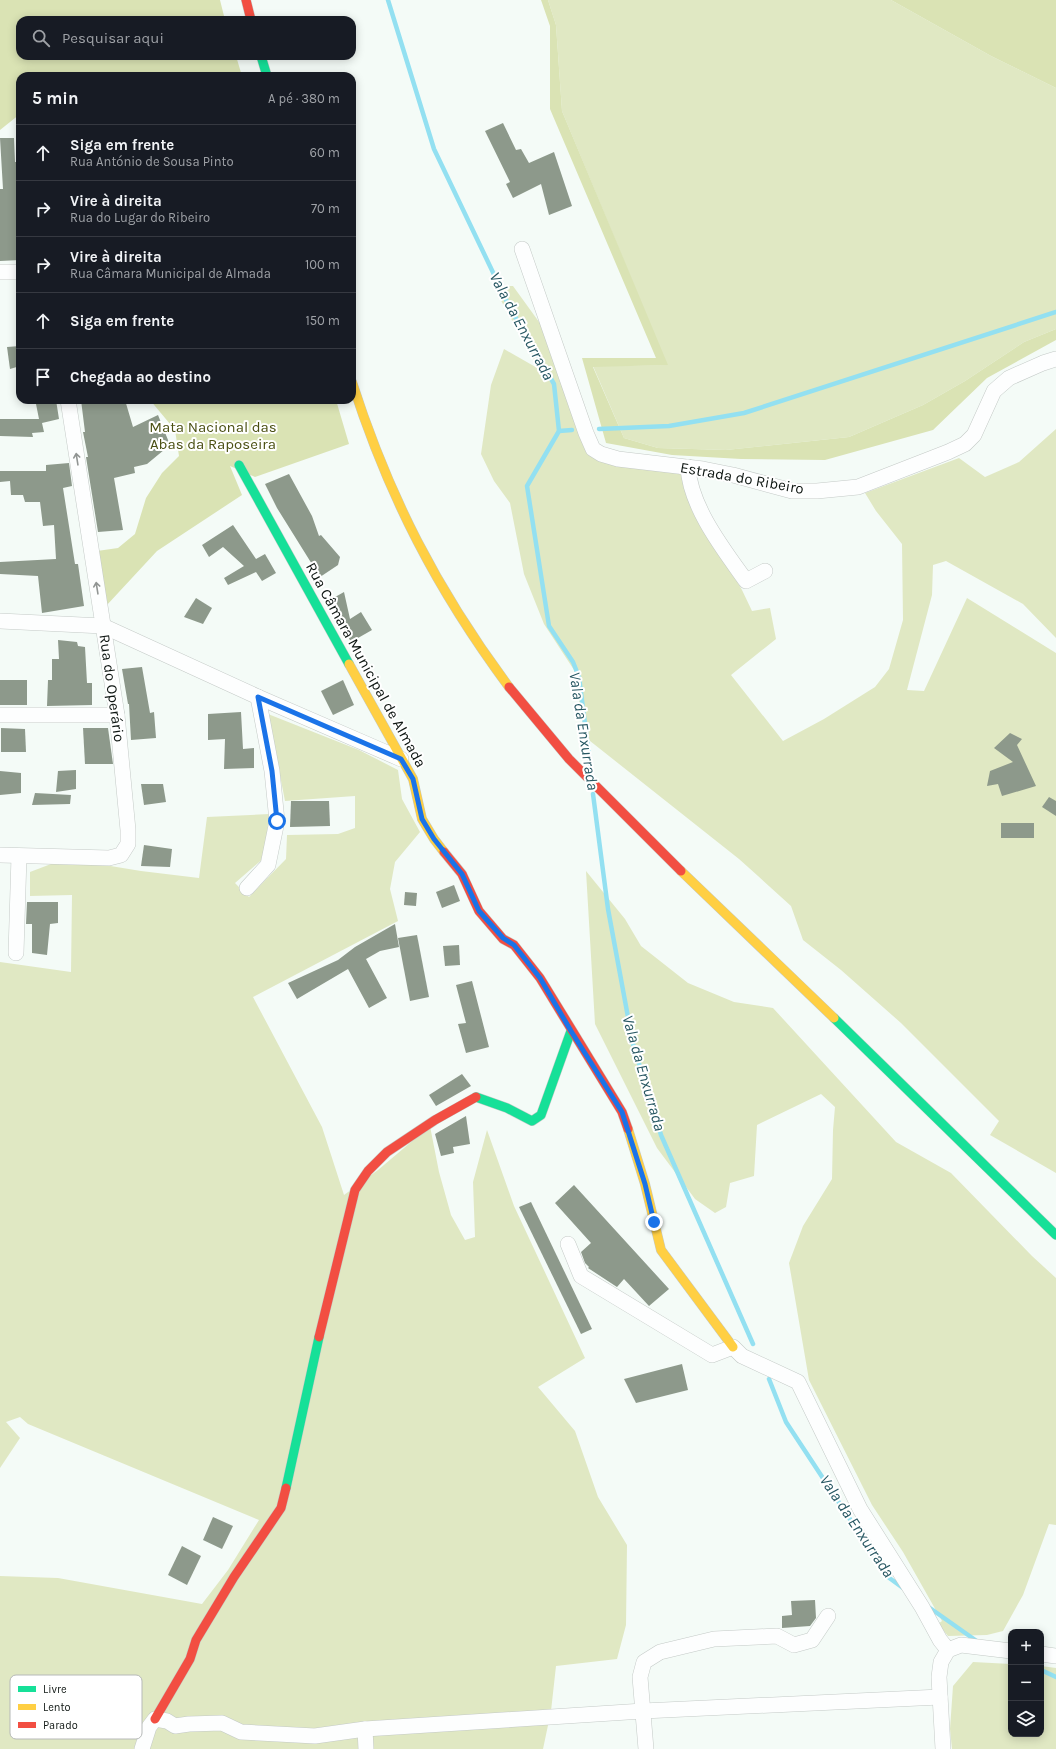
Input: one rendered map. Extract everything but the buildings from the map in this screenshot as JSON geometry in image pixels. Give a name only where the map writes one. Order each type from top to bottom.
[{"type":"street","points":[[246,0],[251,16]]},
{"type":"street","points":[[262,60],[266,72]]},
{"type":"street","name":"Estrada do Ribeiro","points":[[522,249],[586,432],[593,448],[600,454],[618,459],[733,474],[792,490],[817,491],[858,487],[948,452],[964,444],[974,435],[994,391],[1009,378],[1056,359]]},
{"type":"street","points":[[0,272],[16,272]]},
{"type":"street","points":[[356,393],[380,461],[406,522],[448,598],[491,662],[519,700],[574,764],[653,845],[1056,1235]]},
{"type":"street","name":"Rua do Operário","points":[[0,855],[109,858],[121,855],[128,844],[128,830],[116,716],[69,404]]},
{"type":"street","name":"Rua Câmara Municipal de Almada","points":[[239,465],[413,779],[422,819],[434,839],[462,874],[479,911],[503,938],[514,945],[540,978],[571,1031],[622,1112],[645,1184],[661,1250],[733,1347]]},
{"type":"street","points":[[688,467],[689,481],[702,513],[722,547],[746,581],[764,571]]},
{"type":"street","points":[[0,620],[103,626],[258,697],[401,759]]},
{"type":"street","points":[[247,888],[268,865],[277,821],[272,771],[258,697]]},
{"type":"street","points":[[0,715],[116,716]]},
{"type":"street","points":[[16,953],[19,856]]},
{"type":"street","points":[[142,1749],[149,1727],[190,1659],[196,1640],[234,1577],[281,1508],[328,1296],[355,1190],[368,1171],[387,1152],[435,1120],[476,1097],[508,1108],[532,1121],[541,1115],[571,1031]]},
{"type":"street","points":[[568,1244],[581,1276],[712,1355],[733,1347],[742,1356],[798,1382],[860,1509],[922,1607],[940,1640],[948,1650]]},
{"type":"street","points":[[646,1749],[640,1677],[644,1662],[660,1652],[714,1639],[777,1636],[794,1645],[812,1640],[828,1616]]},
{"type":"street","points":[[943,1749],[939,1677],[942,1662],[948,1650],[961,1645],[1008,1651]]},
{"type":"street","points":[[1044,1654],[1056,1656]]},
{"type":"street","points":[[155,1719],[168,1722],[175,1726],[222,1723],[241,1732],[315,1736],[365,1729],[643,1711],[940,1697]]},
{"type":"street","points":[[365,1729],[366,1749]]},
{"type":"green space","points":[[0,0],[220,0],[224,16],[16,16],[16,60],[237,60],[241,72],[16,72],[16,117],[0,130]]},
{"type":"green space","points":[[541,0],[548,0],[556,25],[562,111],[668,365],[593,367],[624,438],[658,448],[726,450],[849,437],[923,405],[965,381],[1024,342],[1056,329],[1056,340],[987,378],[933,430],[825,460],[741,459],[672,455],[606,443],[582,358],[656,358],[550,109],[550,26]]},
{"type":"green space","points":[[548,0],[891,0],[991,56],[1056,88],[1056,329],[1024,342],[965,381],[923,405],[849,437],[726,450],[658,448],[624,438],[593,366],[667,365],[562,111],[556,25]]},
{"type":"green space","points":[[891,0],[1056,0],[1056,88],[991,56]]},
{"type":"green space","points":[[493,286],[513,286],[547,333],[595,455],[682,472],[693,504],[742,590],[752,611],[770,608],[776,639],[731,675],[783,741],[824,719],[875,687],[889,669],[903,620],[902,544],[876,511],[865,493],[959,458],[985,477],[1019,462],[1056,429],[1056,638],[1023,604],[946,561],[933,565],[932,595],[907,690],[924,691],[967,598],[1056,653],[1056,1173],[990,1135],[999,1121],[901,1023],[841,970],[803,940],[791,906],[739,859],[585,737],[574,670],[544,624],[524,574],[510,503],[494,481],[481,454],[491,385],[504,349],[539,369]]},
{"type":"green space","name":"Mata Nacional das Abas da Raposeira","points":[[153,404],[337,404],[349,444],[255,477],[230,466],[242,495],[157,551],[106,606],[97,551],[118,548],[135,534],[146,498],[162,473],[179,456],[175,430]]},
{"type":"green space","points":[[268,714],[359,750],[398,770],[402,799],[420,832],[395,862],[390,889],[398,921],[253,997],[322,1127],[344,1195],[378,1170],[430,1126],[439,1172],[451,1215],[465,1240],[475,1237],[473,1182],[487,1130],[514,1206],[585,1358],[538,1387],[575,1431],[598,1497],[627,1545],[626,1625],[617,1659],[556,1666],[551,1711],[543,1749],[0,1749],[0,1576],[58,1578],[202,1604],[228,1570],[259,1520],[28,1424],[20,1417],[6,1422],[20,1438],[0,1468],[0,962],[71,972],[72,895],[30,896],[30,872],[51,864],[86,862],[141,871],[199,878],[207,817],[269,814],[265,857],[235,883],[249,897],[286,859],[287,835],[338,834],[355,828],[355,796],[285,801]]},
{"type":"green space","points":[[586,871],[625,919],[641,946],[688,983],[734,1002],[773,1008],[896,1142],[951,1173],[1032,1256],[1056,1278],[1056,1525],[1049,1524],[1023,1595],[1003,1631],[987,1635],[948,1636],[938,1624],[942,1621],[903,1552],[872,1505],[809,1380],[789,1263],[803,1226],[832,1179],[835,1107],[821,1094],[757,1125],[754,1176],[730,1183],[726,1207],[715,1213],[695,1199],[657,1148],[595,1024]]},
{"type":"green space","points":[[973,1662],[1008,1664],[1008,1737],[1044,1737],[1044,1666],[1056,1668],[1056,1749],[952,1749],[950,1729],[953,1686]]},
{"type":"waterway","name":"Vala da Enxurrada","points":[[388,0],[434,149],[510,308],[554,384],[559,431],[527,486],[549,626],[573,662],[579,677],[591,771]]},
{"type":"waterway","points":[[599,429],[669,426],[744,413],[1056,312]]},
{"type":"waterway","points":[[559,431],[572,430]]},
{"type":"waterway","name":"Vala da Enxurrada","points":[[593,794],[608,909],[633,1044],[661,1135],[753,1344]]},
{"type":"waterway","name":"Vala da Enxurrada","points":[[769,1379],[786,1422],[888,1577],[903,1588]]},
{"type":"waterway","name":"Vala da Enxurrada","points":[[927,1606],[978,1642]]},
{"type":"waterway","name":"Vala da Enxurrada","points":[[1044,1671],[1056,1677]]},
{"type":"traffic: fast","points":[[262,60],[266,72]]},
{"type":"traffic: fast","points":[[239,465],[349,664]]},
{"type":"traffic: fast","points":[[834,1018],[1056,1235]]},
{"type":"traffic: fast","points":[[476,1097],[507,1108],[532,1121],[541,1115],[571,1031]]},
{"type":"traffic: fast","points":[[286,1488],[319,1337]]},
{"type":"traffic: slow","points":[[356,394],[382,465],[417,541],[459,615],[509,687]]},
{"type":"traffic: slow","points":[[349,664],[413,779],[422,819],[444,852]]},
{"type":"traffic: slow","points":[[681,871],[834,1018]]},
{"type":"traffic: slow","points":[[628,1129],[645,1184],[661,1250],[733,1347]]},
{"type":"traffic: jam","points":[[246,0],[250,16]]},
{"type":"traffic: jam","points":[[509,687],[569,759],[681,871]]},
{"type":"traffic: jam","points":[[444,852],[462,874],[479,911],[503,939],[514,945],[540,978],[622,1112],[628,1129]]},
{"type":"traffic: jam","points":[[319,1337],[355,1190],[368,1171],[387,1152],[435,1120],[476,1097]]},
{"type":"traffic: jam","points":[[155,1719],[190,1659],[196,1640],[234,1577],[281,1508],[286,1488]]},
{"type":"route","points":[[277,821],[272,771],[258,697],[401,759],[413,779],[422,819],[434,839],[462,874],[479,911],[503,938],[514,945],[540,978],[571,1031],[622,1112],[645,1184],[654,1222]]}]
